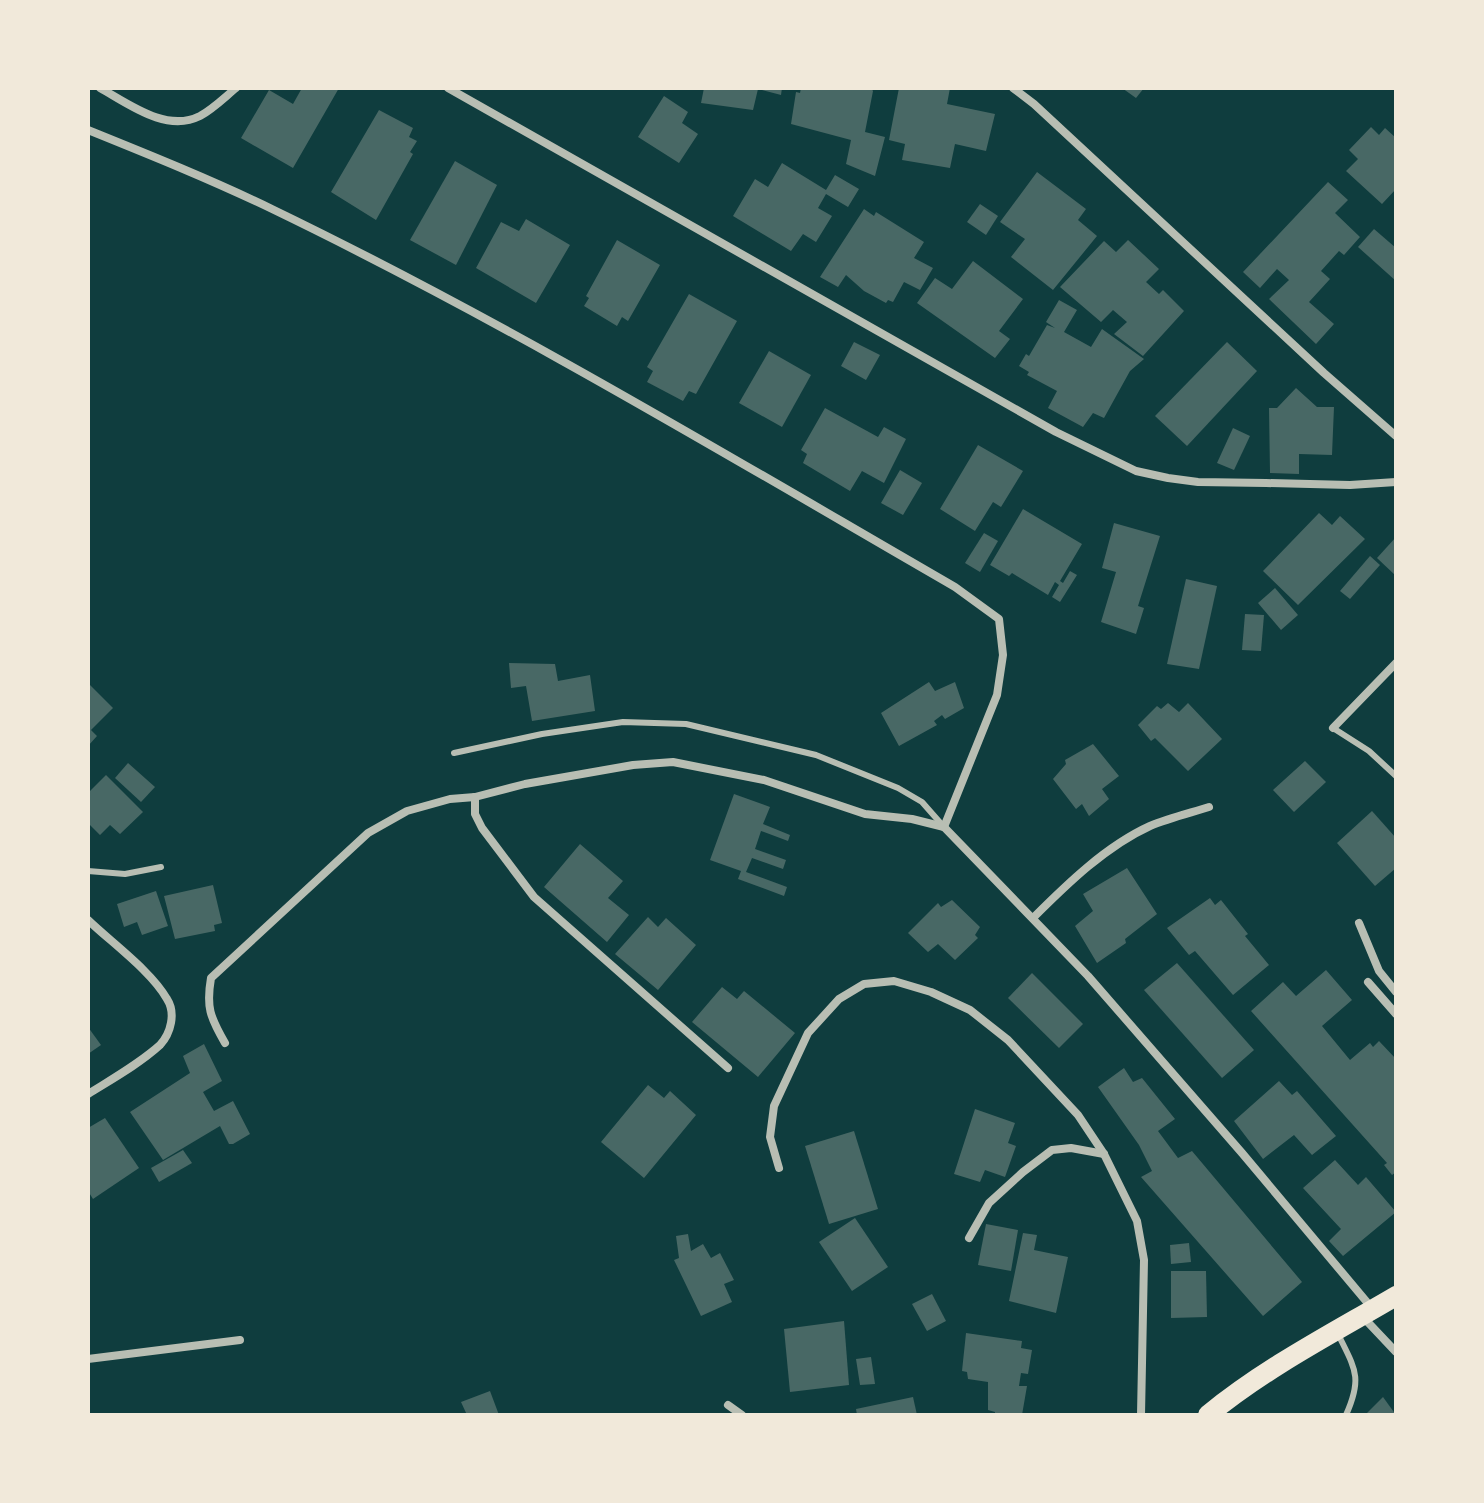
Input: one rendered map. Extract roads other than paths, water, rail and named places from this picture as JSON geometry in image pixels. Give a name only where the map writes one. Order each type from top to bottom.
[{"type":"main road","points":[[1208,1415],[1280,1365],[1382,1307]]},
{"type":"street","points":[[100,88],[155,118],[180,122],[201,115],[236,88]]},
{"type":"street","points":[[448,88],[1021,412],[1136,471],[1198,482],[1350,485],[1396,482]]},
{"type":"street","points":[[1013,88],[1396,436]]},
{"type":"street","points":[[88,130],[271,208],[439,295],[621,393],[955,587],[999,619],[1003,655],[997,695],[944,827]]},
{"type":"street","points":[[1333,728],[1396,663]]},
{"type":"street","points":[[225,1043],[212,1021],[207,1001],[211,978],[368,833],[407,811],[525,784],[596,771],[673,762],[764,780],[865,814],[912,819],[944,827],[1088,976],[1242,1153],[1382,1307],[1396,1352]]},
{"type":"street","points":[[475,797],[475,814],[482,828],[534,897],[728,1068]]},
{"type":"street","points":[[1033,918],[1092,865],[1148,827],[1209,807]]},
{"type":"street","points":[[88,920],[156,985],[168,1000],[172,1013],[171,1025],[162,1042],[88,1094]]},
{"type":"street","points":[[1359,923],[1379,971],[1396,992]]},
{"type":"street","points":[[779,1168],[770,1137],[774,1106],[808,1033],[839,999],[864,984],[894,981],[931,992],[970,1010],[1008,1040],[1078,1115],[1104,1154],[1137,1221],[1144,1260],[1141,1415]]},
{"type":"street","points":[[1368,982],[1396,1014]]},
{"type":"street","points":[[969,1238],[989,1203],[1052,1150],[1071,1148],[1104,1154]]},
{"type":"street","points":[[88,1359],[240,1340]]},
{"type":"street","points":[[728,1405],[742,1415]]},
{"type":"lane","points":[[454,753],[542,734],[623,722],[686,724],[816,755],[898,788],[922,802],[944,827]]},
{"type":"lane","points":[[1333,728],[1369,751],[1396,776]]},
{"type":"lane","points":[[88,871],[125,874],[161,867]]},
{"type":"lane","points":[[1336,1331],[1354,1366],[1357,1391],[1346,1415]]}]
